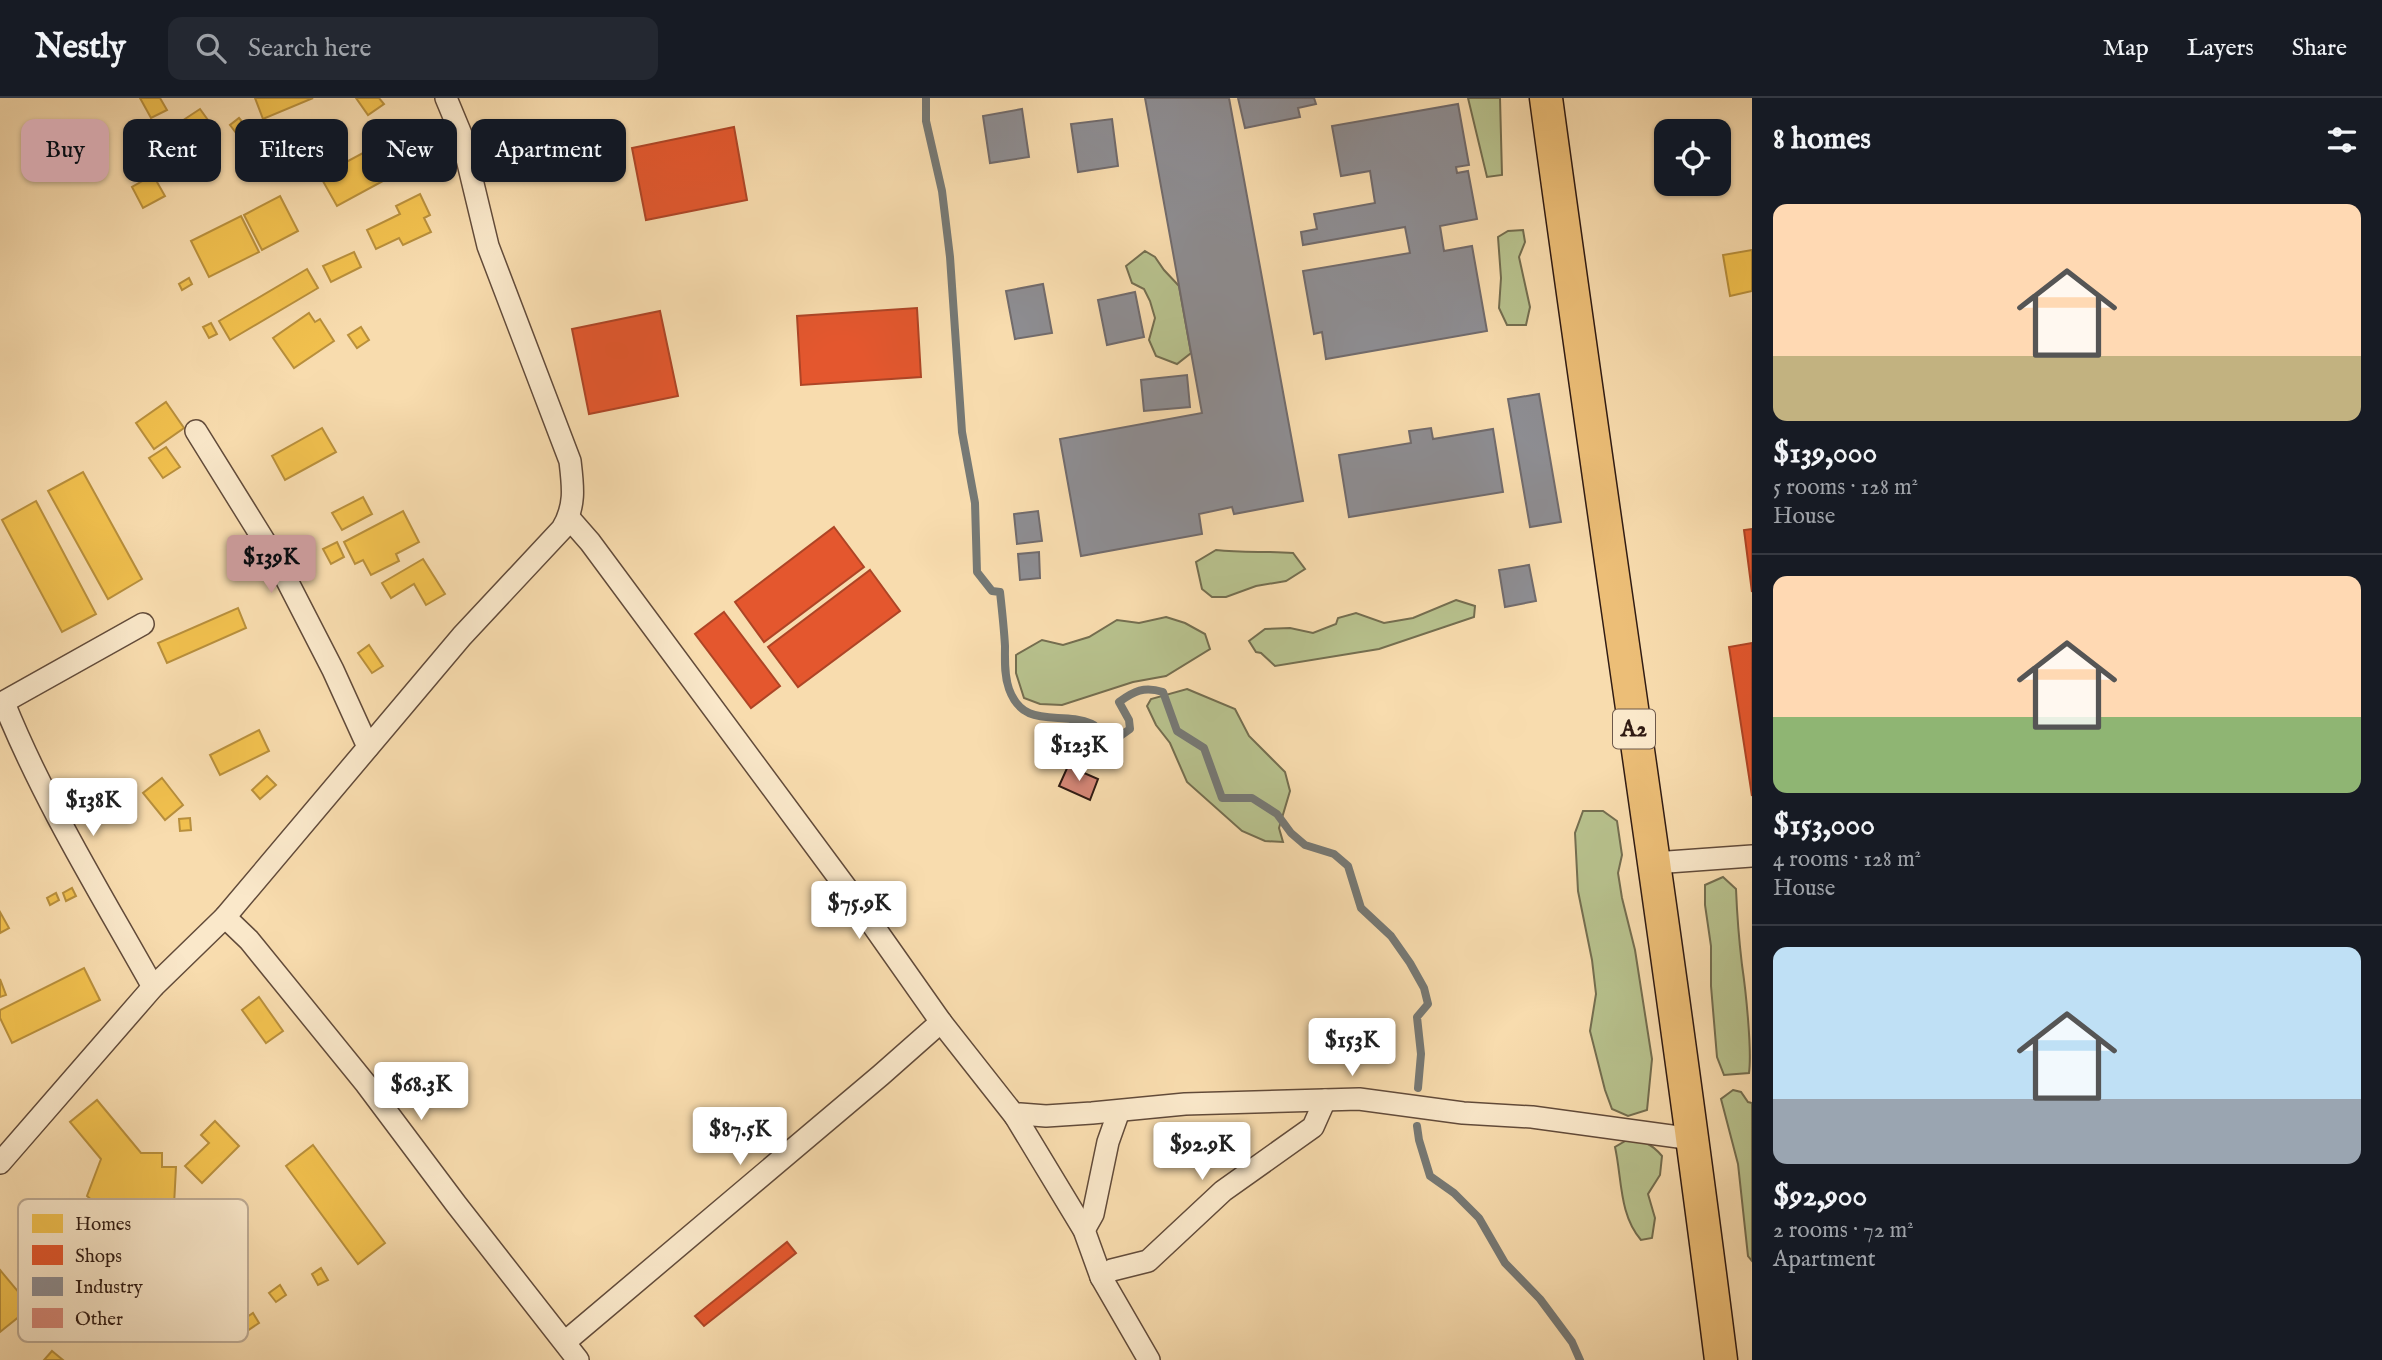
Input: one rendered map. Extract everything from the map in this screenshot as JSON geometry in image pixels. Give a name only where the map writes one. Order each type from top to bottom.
[{"type":"main road","name":"A2","points":[[1546,98],[1693,1139],[1721,1360]]},
{"type":"street","points":[[0,1163],[153,987],[225,917],[462,636],[562,529],[569,518],[574,498],[570,461],[488,246],[461,134],[446,98]]},
{"type":"street","points":[[196,431],[278,563],[368,747]]},
{"type":"street","points":[[569,518],[590,542],[845,886],[941,1022],[1015,1116],[1084,1230],[1101,1278],[1149,1360]]},
{"type":"street","points":[[143,624],[2,703],[67,834],[153,987]]},
{"type":"street","points":[[1654,863],[1752,856]]},
{"type":"street","points":[[225,917],[249,940],[366,1084],[578,1360]]},
{"type":"street","points":[[565,1342],[941,1022]]},
{"type":"street","points":[[1015,1116],[1119,1111],[1185,1104],[1359,1099],[1464,1113],[1532,1117],[1693,1139]]},
{"type":"street","points":[[1101,1278],[1112,1270],[1148,1261],[1223,1191],[1314,1127],[1325,1100]]},
{"type":"street","points":[[1084,1230],[1093,1214],[1102,1166],[1119,1111]]},
{"type":"green space","points":[[1468,98],[1500,98],[1502,175],[1487,177]]},
{"type":"green space","points":[[1523,230],[1525,242],[1519,257],[1530,307],[1526,325],[1507,325],[1499,308],[1501,278],[1498,237],[1508,231]]},
{"type":"green space","points":[[1145,251],[1155,257],[1179,286],[1191,353],[1177,364],[1156,356],[1149,340],[1155,318],[1150,301],[1144,289],[1132,283],[1126,266]]},
{"type":"green space","points":[[1216,550],[1293,553],[1305,569],[1286,581],[1256,586],[1226,597],[1212,597],[1202,589],[1196,562]]},
{"type":"green space","points":[[1456,600],[1475,606],[1474,617],[1379,649],[1275,666],[1261,653],[1256,652],[1249,641],[1265,629],[1290,628],[1313,633],[1336,624],[1338,618],[1356,613],[1384,623],[1413,618]]},
{"type":"green space","points":[[1166,617],[1205,634],[1210,649],[1166,676],[1133,682],[1062,705],[1040,704],[1024,698],[1016,673],[1016,655],[1042,640],[1063,645],[1089,637],[1117,620],[1139,623]]},
{"type":"green space","points":[[1187,689],[1235,709],[1249,736],[1285,772],[1290,791],[1279,828],[1283,842],[1265,841],[1242,831],[1187,782],[1170,743],[1156,725],[1147,706],[1151,699]]},
{"type":"green space","points":[[1583,811],[1603,811],[1617,821],[1622,855],[1618,873],[1635,950],[1652,1059],[1647,1110],[1628,1116],[1612,1109],[1590,1031],[1596,994],[1578,891],[1575,833]]},
{"type":"green space","points":[[1723,877],[1736,889],[1750,1050],[1749,1073],[1724,1075],[1717,1057],[1711,986],[1711,946],[1705,905],[1705,885]]},
{"type":"green space","points":[[1733,1090],[1741,1092],[1748,1102],[1752,1103],[1752,1261],[1748,1256],[1738,1164],[1721,1099]]},
{"type":"green space","points":[[1627,1140],[1647,1144],[1662,1156],[1660,1175],[1648,1194],[1655,1218],[1652,1238],[1641,1240],[1625,1208],[1615,1147]]},
{"type":"building: Homes","points":[[140,98],[160,98],[167,110],[151,118]]},
{"type":"building: Homes","points":[[255,98],[313,98],[263,119]]},
{"type":"building: Homes","points":[[356,98],[379,98],[384,104],[368,115]]},
{"type":"building: Homes","points":[[200,109],[207,119],[185,119]]},
{"type":"building: Homes","points":[[362,153],[362,182],[381,182],[337,206],[323,182],[348,182],[348,161]]},
{"type":"building: Homes","points":[[141,182],[157,182],[165,196],[143,208],[132,187]]},
{"type":"building: Homes","points":[[420,194],[430,215],[424,218],[431,232],[403,245],[399,238],[376,249],[367,230],[400,214],[396,206]]},
{"type":"building: Homes","points":[[280,196],[298,231],[262,250],[244,215]]},
{"type":"building: Homes","points":[[241,216],[259,252],[209,277],[191,241]]},
{"type":"building: Homes","points":[[1752,250],[1752,291],[1730,296],[1723,255]]},
{"type":"building: Homes","points":[[354,252],[361,267],[331,282],[323,266]]},
{"type":"building: Homes","points":[[307,269],[318,288],[230,340],[219,321]]},
{"type":"building: Homes","points":[[189,278],[192,284],[182,290],[179,284]]},
{"type":"building: Homes","points":[[309,313],[315,322],[320,319],[334,341],[294,368],[273,338]]},
{"type":"building: Homes","points":[[211,323],[217,334],[209,338],[203,327]]},
{"type":"building: Homes","points":[[361,327],[369,340],[357,348],[348,335]]},
{"type":"building: Homes","points":[[166,402],[184,428],[154,449],[136,423]]},
{"type":"building: Homes","points":[[322,428],[336,452],[285,480],[272,456]]},
{"type":"building: Homes","points":[[166,447],[180,467],[163,478],[149,458]]},
{"type":"building: Homes","points":[[83,472],[142,579],[108,599],[48,491]]},
{"type":"building: Homes","points":[[363,497],[372,514],[342,530],[332,513]]},
{"type":"building: Homes","points":[[36,501],[96,614],[62,632],[2,520]]},
{"type":"building: Homes","points":[[403,511],[419,542],[396,554],[399,561],[371,575],[363,560],[355,564],[344,542]]},
{"type":"building: Homes","points":[[337,542],[344,557],[331,564],[323,549]]},
{"type":"building: Homes","points":[[423,559],[445,594],[426,605],[414,584],[391,598],[382,583]]},
{"type":"building: Homes","points":[[238,608],[246,628],[167,663],[158,643]]},
{"type":"building: Homes","points":[[369,645],[383,666],[372,673],[358,653]]},
{"type":"building: Homes","points":[[259,730],[269,751],[220,775],[210,755]]},
{"type":"building: Homes","points":[[267,776],[276,785],[260,799],[252,790]]},
{"type":"building: Homes","points":[[162,778],[183,805],[165,820],[143,793]]},
{"type":"building: Homes","points":[[190,818],[191,830],[180,831],[179,819]]},
{"type":"building: Homes","points":[[72,888],[76,896],[66,901],[63,893]]},
{"type":"building: Homes","points":[[56,893],[59,900],[50,905],[47,898]]},
{"type":"building: Homes","points":[[0,912],[9,928],[0,933]]},
{"type":"building: Homes","points":[[84,968],[100,1000],[12,1043],[0,1018],[0,1010]]},
{"type":"building: Homes","points":[[0,979],[6,995],[0,997]]},
{"type":"building: Homes","points":[[259,997],[283,1031],[266,1043],[242,1010]]},
{"type":"building: Homes","points":[[97,1100],[141,1153],[162,1153],[162,1167],[176,1167],[174,1199],[90,1199],[87,1196],[101,1159],[70,1122]]},
{"type":"building: Homes","points":[[215,1121],[239,1146],[202,1183],[185,1166],[209,1143],[201,1135]]},
{"type":"building: Homes","points":[[313,1145],[385,1243],[358,1264],[286,1166]]},
{"type":"building: Homes","points":[[321,1268],[328,1280],[318,1285],[312,1274]]},
{"type":"building: Homes","points":[[0,1270],[18,1291],[18,1317],[0,1332]]},
{"type":"building: Homes","points":[[280,1285],[286,1295],[276,1302],[269,1293]]},
{"type":"building: Homes","points":[[253,1313],[259,1323],[248,1330],[248,1316]]},
{"type":"building: Homes","points":[[52,1351],[63,1360],[44,1360]]},
{"type":"building: Shops","points":[[734,127],[747,200],[646,220],[632,148]]},
{"type":"building: Shops","points":[[917,308],[921,377],[801,385],[797,316]]},
{"type":"building: Shops","points":[[660,311],[678,396],[589,414],[572,329]]},
{"type":"building: Shops","points":[[834,527],[864,567],[764,642],[735,602]]},
{"type":"building: Shops","points":[[1752,529],[1752,592],[1744,530]]},
{"type":"building: Shops","points":[[870,570],[900,611],[798,687],[768,647]]},
{"type":"building: Shops","points":[[724,612],[780,686],[751,708],[695,634]]},
{"type":"building: Shops","points":[[1752,643],[1752,796],[1729,647]]},
{"type":"building: Shops","points":[[787,1242],[796,1253],[704,1326],[695,1316]]},
{"type":"building: Industry","points":[[1145,98],[1229,98],[1303,501],[1234,514],[1232,507],[1199,514],[1202,534],[1081,556],[1060,439],[1202,413]]},
{"type":"building: Industry","points":[[1238,98],[1314,98],[1316,104],[1298,108],[1300,117],[1245,128]]},
{"type":"building: Industry","points":[[1458,104],[1469,165],[1456,167],[1457,173],[1468,171],[1477,219],[1440,226],[1444,251],[1472,246],[1487,331],[1326,359],[1322,332],[1314,334],[1303,271],[1410,253],[1405,227],[1303,245],[1301,232],[1317,229],[1314,214],[1375,203],[1370,171],[1341,176],[1332,126]]},
{"type":"building: Industry","points":[[1022,109],[1029,157],[990,163],[983,116]]},
{"type":"building: Industry","points":[[1112,119],[1118,166],[1078,172],[1071,124]]},
{"type":"building: Industry","points":[[1043,284],[1052,333],[1015,339],[1006,291]]},
{"type":"building: Industry","points":[[1135,292],[1144,337],[1107,345],[1098,300]]},
{"type":"building: Industry","points":[[1187,375],[1190,407],[1144,411],[1141,380]]},
{"type":"building: Industry","points":[[1539,394],[1561,522],[1530,527],[1508,399]]},
{"type":"building: Industry","points":[[1431,428],[1433,439],[1493,429],[1503,492],[1349,517],[1339,455],[1411,443],[1409,431]]},
{"type":"building: Industry","points":[[1038,511],[1042,541],[1017,544],[1014,514]]},
{"type":"building: Industry","points":[[1039,552],[1040,578],[1020,580],[1018,554]]},
{"type":"building: Industry","points":[[1529,565],[1536,601],[1505,607],[1499,570]]},
{"type":"building: Other","points":[[1068,766],[1098,779],[1090,800],[1059,786]]},
{"type":"waterway","points":[[926,98],[926,121],[942,191],[950,257],[962,432],[975,503],[977,572],[992,591],[1000,592],[1009,689],[1024,710],[1034,715],[1080,720],[1092,724],[1109,744],[1130,729],[1129,720],[1119,702],[1140,691],[1150,689],[1163,692],[1177,731],[1204,748],[1222,798],[1252,798],[1277,814],[1291,833],[1305,845],[1334,854],[1348,866],[1361,908],[1391,936],[1424,988],[1428,1004],[1417,1017],[1421,1054],[1418,1088]]},
{"type":"waterway","points":[[1417,1126],[1430,1176],[1454,1193],[1479,1218],[1505,1263],[1540,1299],[1572,1342],[1580,1360]]}]
